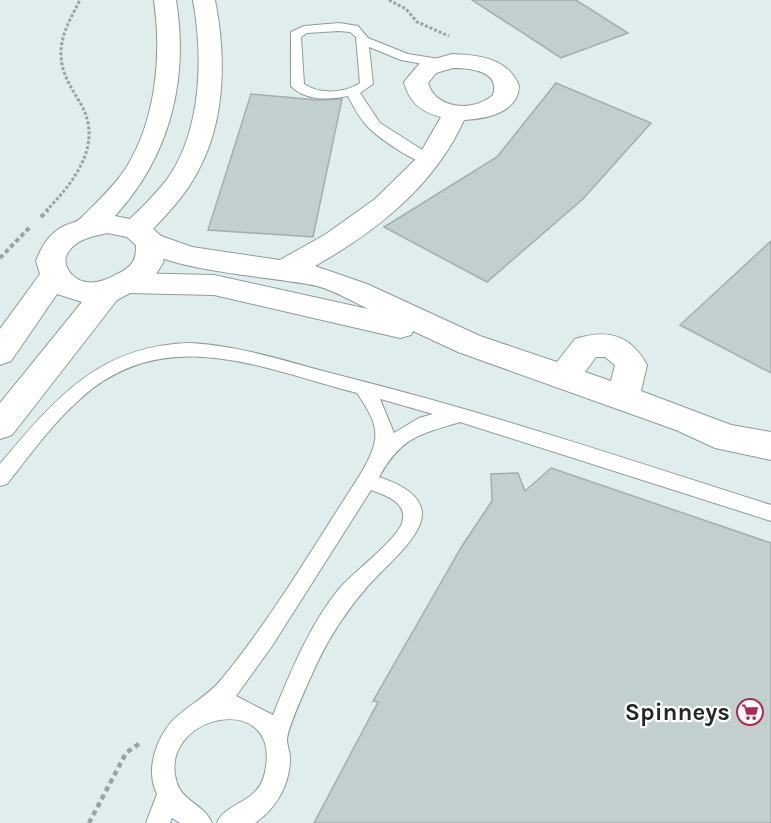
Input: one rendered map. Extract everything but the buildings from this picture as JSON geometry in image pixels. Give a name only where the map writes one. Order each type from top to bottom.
[{"type":"street","points":[[165,0],[169,37],[168,65],[154,129],[141,165],[115,201],[90,226],[64,238],[55,248],[50,258],[49,268],[53,278],[75,291],[117,287],[214,285],[309,306],[469,344],[688,421],[727,438],[771,446]]},
{"type":"street","points":[[143,236],[164,200],[189,166],[200,129],[210,62],[204,0]]},
{"type":"street","points":[[459,61],[479,63],[501,74],[506,82],[504,98],[496,105],[472,112],[442,110],[421,98],[416,90],[416,82],[429,69],[459,61]]},
{"type":"street","points":[[285,270],[372,215],[433,156],[456,112]]},
{"type":"street","points":[[90,226],[123,225],[143,236],[203,259],[285,270],[323,278],[357,291],[469,344]]},
{"type":"street","points":[[0,426],[117,287],[146,268],[151,251],[143,236]]},
{"type":"street","points":[[309,306],[323,278],[327,244]]},
{"type":"street","points":[[0,353],[53,278]]},
{"type":"street","points":[[273,298],[273,306],[287,319],[461,356],[509,357]]},
{"type":"street","points":[[564,377],[586,347],[604,344],[622,352],[632,365],[622,398]]},
{"type":"street","points":[[688,421],[735,428],[771,424]]},
{"type":"lane","points":[[367,84],[353,92],[309,92],[298,86],[294,38],[304,30],[347,27],[360,32],[371,106],[380,118],[433,156]]},
{"type":"lane","points":[[363,40],[429,69]]},
{"type":"lane","points":[[366,62],[429,69]]},
{"type":"lane","points":[[353,92],[362,114],[371,125],[433,156]]},
{"type":"lane","points":[[0,478],[73,393],[99,375],[118,365],[159,352],[191,350],[222,352],[362,387],[771,513]]},
{"type":"lane","points":[[362,387],[379,410],[384,423],[384,451]]},
{"type":"lane","points":[[200,823],[176,809],[168,797],[163,770],[170,742],[179,728],[206,710],[227,690],[368,481],[384,451],[396,440],[425,423],[459,415]]},
{"type":"lane","points":[[276,738],[302,671],[336,609],[357,583],[405,538],[412,527],[413,514],[408,502],[398,492],[368,481]]},
{"type":"lane","points":[[206,710],[231,707],[254,714],[267,724],[276,738],[280,759],[275,781],[264,801],[246,816],[229,823]]},
{"type":"lane","points":[[158,823],[168,797]]},
{"type":"path","points":[[40,217],[70,185],[87,153],[88,124],[84,110],[68,85],[61,57],[65,30],[80,0]]},
{"type":"path","points":[[0,258],[32,225]]},
{"type":"path","points":[[89,823],[126,753],[135,745],[148,740],[170,742]]},
{"type":"place","name":"Spinneys","points":[[750,712]]}]
